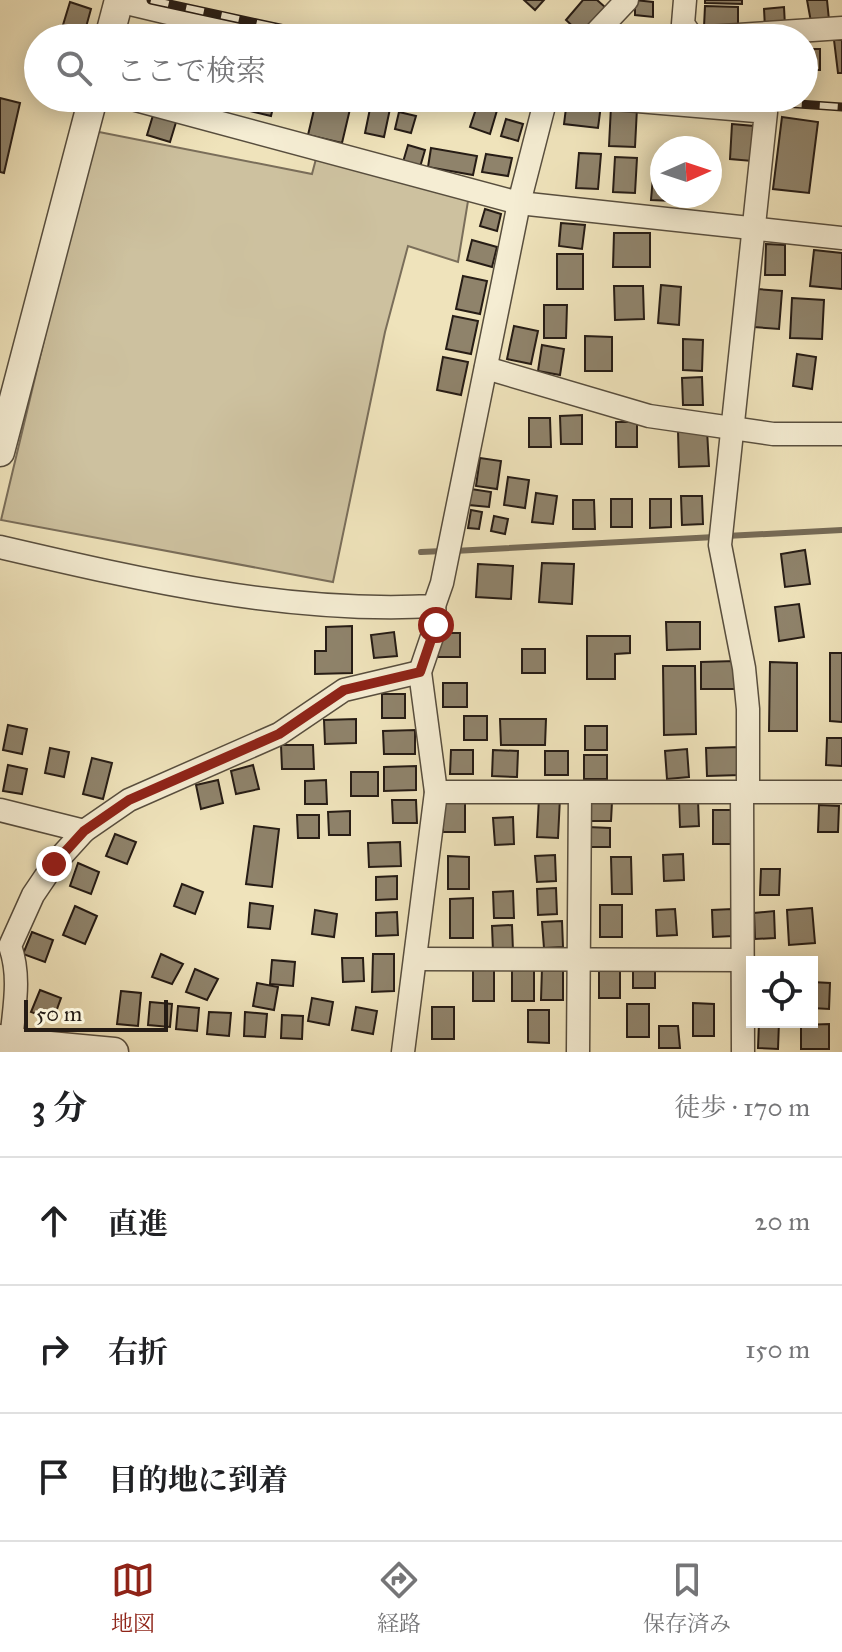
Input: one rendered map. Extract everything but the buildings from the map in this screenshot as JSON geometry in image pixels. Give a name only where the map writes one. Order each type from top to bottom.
[{"type":"street","points":[[604,24],[627,0]]},
{"type":"street","points":[[683,24],[685,0]]},
{"type":"street","points":[[113,24],[119,1],[215,24]]},
{"type":"street","points":[[818,30],[842,28]]},
{"type":"street","points":[[0,452],[89,112]]},
{"type":"street","points":[[180,112],[519,203],[842,238]]},
{"type":"street","points":[[403,1052],[436,792],[420,672],[436,625],[434,606],[446,564],[519,203],[542,112]]},
{"type":"street","points":[[743,1052],[748,709],[744,668],[720,537],[766,112]]},
{"type":"street","points":[[486,368],[649,416],[773,434],[842,434]]},
{"type":"street","points":[[0,547],[134,578],[244,596],[340,605],[434,606]]},
{"type":"street","points":[[114,1052],[17,1044],[16,963],[5,945],[54,864],[84,831],[129,800],[279,734],[344,690],[420,672]]},
{"type":"street","points":[[436,792],[842,792]]},
{"type":"street","points":[[578,1052],[580,793]]},
{"type":"street","points":[[0,810],[84,831]]},
{"type":"street","points":[[416,959],[743,960]]},
{"type":"shaded area","points":[[94,131],[312,174],[317,155],[469,195],[458,262],[408,246],[385,332],[333,582],[1,520]]},
{"type":"waterway","points":[[726,536],[842,530]]},
{"type":"waterway","points":[[454,551],[715,537]]},
{"type":"waterway","points":[[421,552],[443,551]]},
{"type":"railway","points":[[151,0],[262,24]]},
{"type":"railway","points":[[818,105],[842,107]]},
{"type":"route","points":[[54,864],[84,831],[129,800],[279,734],[344,690],[420,672],[436,625]]}]
